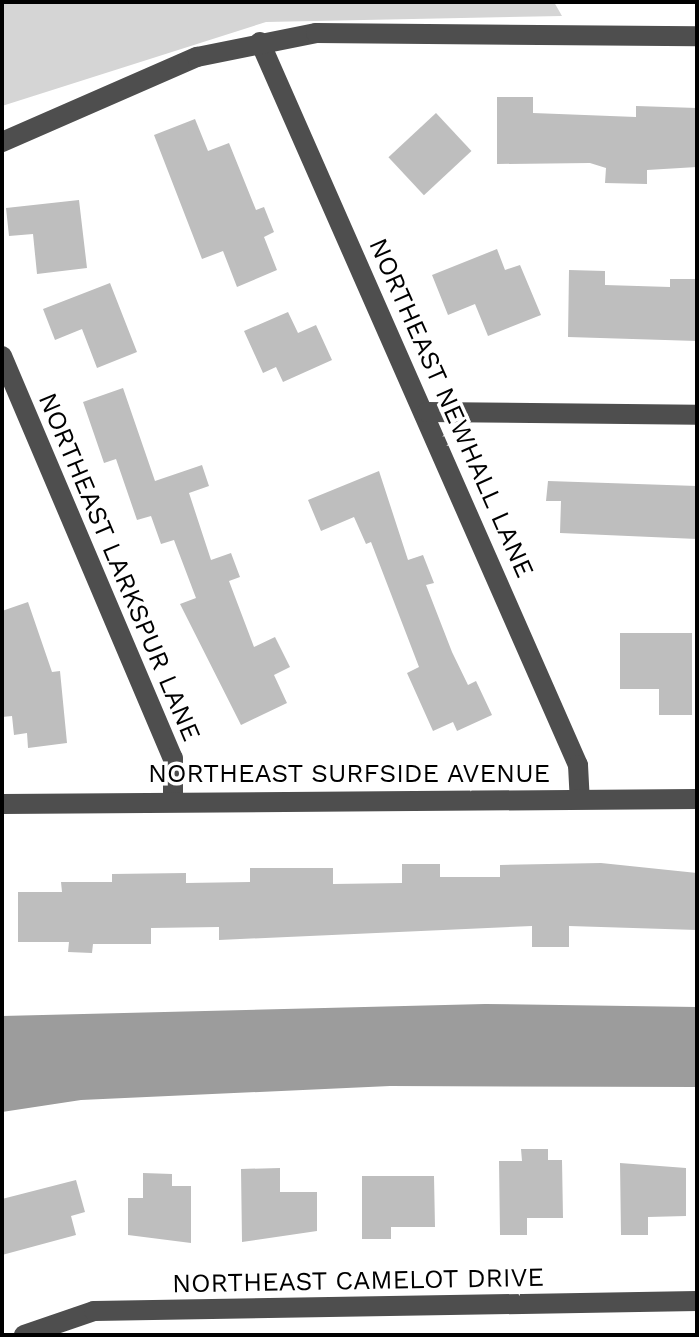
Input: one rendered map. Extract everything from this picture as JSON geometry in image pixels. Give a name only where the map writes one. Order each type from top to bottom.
[{"type":"street","points":[[2,142],[197,57],[316,33],[405,31],[697,36]]},
{"type":"street","name":"NORTHEAST NEWHALL LANE","points":[[260,42],[427,412],[578,765],[580,798]]},
{"type":"street","name":"NORTHEAST LARKSPUR LANE","points":[[2,356],[173,758],[173,801]]},
{"type":"street","points":[[427,412],[697,415]]},
{"type":"street","name":"NORTHEAST SURFSIDE AVENUE","points":[[2,804],[697,799]]},
{"type":"street","name":"NORTHEAST CAMELOT DRIVE","points":[[24,1335],[94,1311],[697,1301]]},
{"type":"shaded area","points":[[2,2],[554,2],[562,16],[266,22],[2,106]]},
{"type":"shaded area","points":[[485,1004],[697,1007],[697,1087],[390,1086],[81,1100],[2,1112],[2,1016]]},
{"type":"building","points":[[497,97],[533,97],[533,113],[636,117],[636,106],[697,108],[697,167],[647,170],[647,184],[605,183],[606,168],[590,163],[497,164]]},
{"type":"building","points":[[436,113],[471,151],[424,195],[388,157]]},
{"type":"building","points":[[195,119],[208,151],[229,143],[256,210],[264,207],[274,232],[264,237],[277,270],[237,287],[223,251],[202,259],[154,135]]},
{"type":"building","points":[[79,200],[87,268],[37,274],[33,234],[9,236],[6,208]]},
{"type":"building","points":[[497,249],[505,270],[520,265],[541,315],[488,336],[475,304],[448,315],[432,275]]},
{"type":"building","points":[[569,270],[605,271],[605,285],[670,287],[670,279],[697,279],[697,341],[568,337]]},
{"type":"building","points":[[110,283],[137,352],[97,368],[82,329],[55,340],[43,309]]},
{"type":"building","points":[[288,312],[298,333],[316,325],[332,360],[283,382],[276,367],[263,373],[244,331]]},
{"type":"building","points":[[123,388],[155,481],[202,465],[209,486],[189,493],[211,560],[231,553],[240,577],[229,581],[254,647],[275,637],[290,667],[274,675],[287,703],[241,725],[180,604],[196,598],[174,540],[161,544],[151,516],[137,520],[116,459],[104,463],[83,402]]},
{"type":"building","points":[[379,471],[408,560],[423,555],[434,583],[426,585],[452,652],[468,685],[476,681],[492,715],[457,731],[453,722],[433,731],[407,673],[419,667],[371,542],[366,544],[354,517],[321,531],[308,500]]},
{"type":"building","points":[[548,481],[697,486],[697,539],[560,533],[561,501],[546,501]]},
{"type":"building","points":[[28,602],[52,672],[60,671],[67,743],[28,748],[27,733],[14,735],[12,716],[2,717],[2,611]]},
{"type":"building","points":[[620,633],[692,633],[692,715],[659,715],[659,689],[620,689]]},
{"type":"building","points":[[601,863],[697,873],[697,930],[569,926],[569,947],[532,947],[532,926],[219,940],[219,927],[151,928],[151,944],[93,944],[92,953],[68,952],[69,942],[18,942],[18,892],[62,892],[61,882],[112,882],[112,874],[186,873],[186,883],[250,882],[250,868],[333,868],[333,884],[402,883],[402,864],[440,864],[440,877],[500,877],[500,865]]},
{"type":"building","points":[[521,1149],[548,1149],[548,1160],[562,1160],[563,1218],[527,1218],[527,1235],[500,1235],[499,1161],[522,1161]]},
{"type":"building","points":[[620,1163],[686,1168],[686,1216],[648,1217],[648,1235],[621,1235]]},
{"type":"building","points":[[280,1168],[280,1192],[317,1192],[317,1231],[242,1242],[241,1169]]},
{"type":"building","points":[[143,1173],[172,1174],[172,1186],[191,1186],[191,1243],[128,1235],[128,1198],[143,1198]]},
{"type":"building","points":[[362,1176],[434,1176],[435,1227],[391,1227],[391,1239],[362,1239]]},
{"type":"building","points":[[76,1180],[85,1212],[71,1216],[76,1235],[2,1255],[2,1199]]}]
